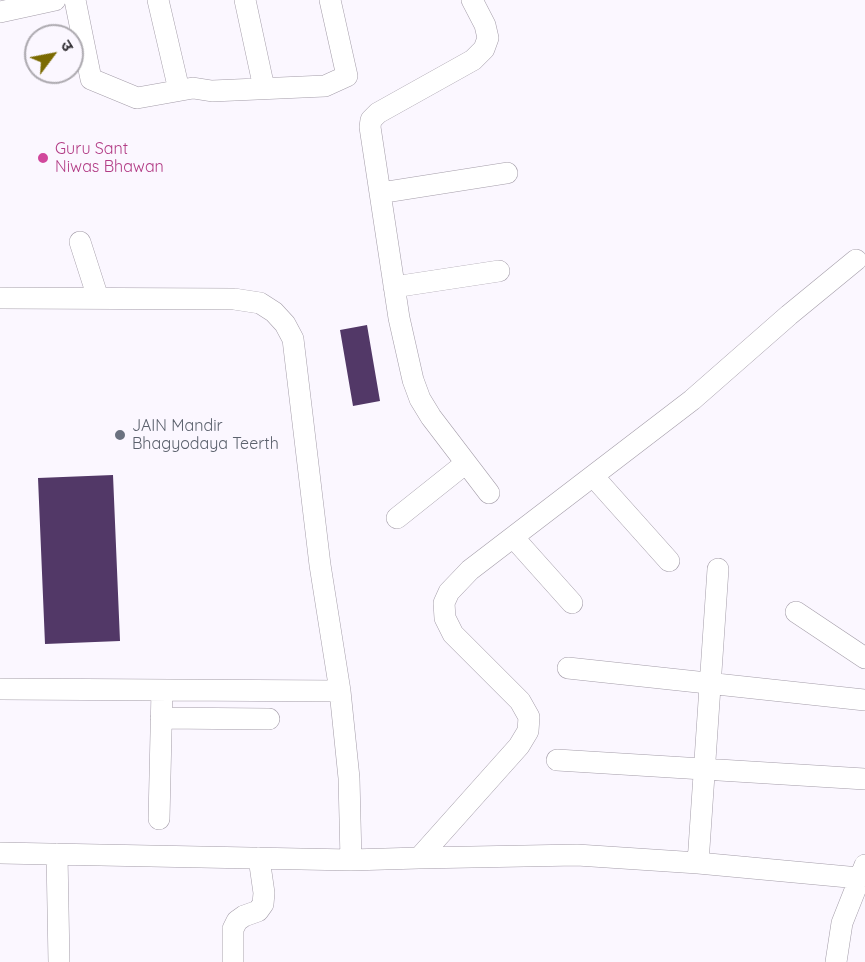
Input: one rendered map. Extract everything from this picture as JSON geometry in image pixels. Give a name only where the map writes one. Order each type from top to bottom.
[{"type":"street","points":[[0,12],[56,0]]},
{"type":"street","points":[[75,0],[91,79],[137,98],[193,88],[212,92],[325,86],[347,76],[330,0]]},
{"type":"street","points":[[158,0],[179,90]]},
{"type":"street","points":[[245,0],[264,88]]},
{"type":"street","points":[[472,0],[485,25],[488,38],[484,49],[473,60],[378,113],[371,120],[370,127],[399,318],[413,380],[420,399],[431,417],[489,493]]},
{"type":"street","points":[[380,192],[507,172]]},
{"type":"street","points":[[80,242],[98,298]]},
{"type":"street","points":[[419,858],[519,746],[528,731],[529,717],[520,701],[453,634],[445,618],[444,603],[449,592],[470,570],[692,400],[856,260]]},
{"type":"street","points":[[394,287],[499,271]]},
{"type":"street","points":[[0,298],[234,299],[260,303],[274,312],[285,324],[293,339],[320,565],[340,692],[349,778],[351,860]]},
{"type":"street","points":[[397,518],[466,463]]},
{"type":"street","points":[[593,476],[669,561]]},
{"type":"street","points":[[513,537],[572,603]]},
{"type":"street","points":[[698,863],[718,569]]},
{"type":"street","points":[[796,612],[865,658]]},
{"type":"street","points":[[568,668],[865,700]]},
{"type":"street","points":[[0,689],[340,692]]},
{"type":"street","points":[[159,819],[162,690]]},
{"type":"street","points":[[161,718],[268,719]]},
{"type":"street","points":[[557,760],[865,779]]},
{"type":"street","points":[[0,853],[351,860],[577,855],[698,863],[860,885],[842,923],[836,962]]},
{"type":"street","points":[[57,854],[59,962]]},
{"type":"street","points":[[233,962],[232,929],[237,921],[258,911],[263,904],[264,893],[259,858]]},
{"type":"building","points":[[367,325],[380,401],[353,406],[340,330]]},
{"type":"building","points":[[113,475],[120,641],[45,644],[38,478]]},
{"type":"place","name":"Guru Sant Niwas Bhawan","points":[[43,158]]},
{"type":"place","name":"JAIN Mandir Bhagyodaya Teerth","points":[[120,435]]}]
